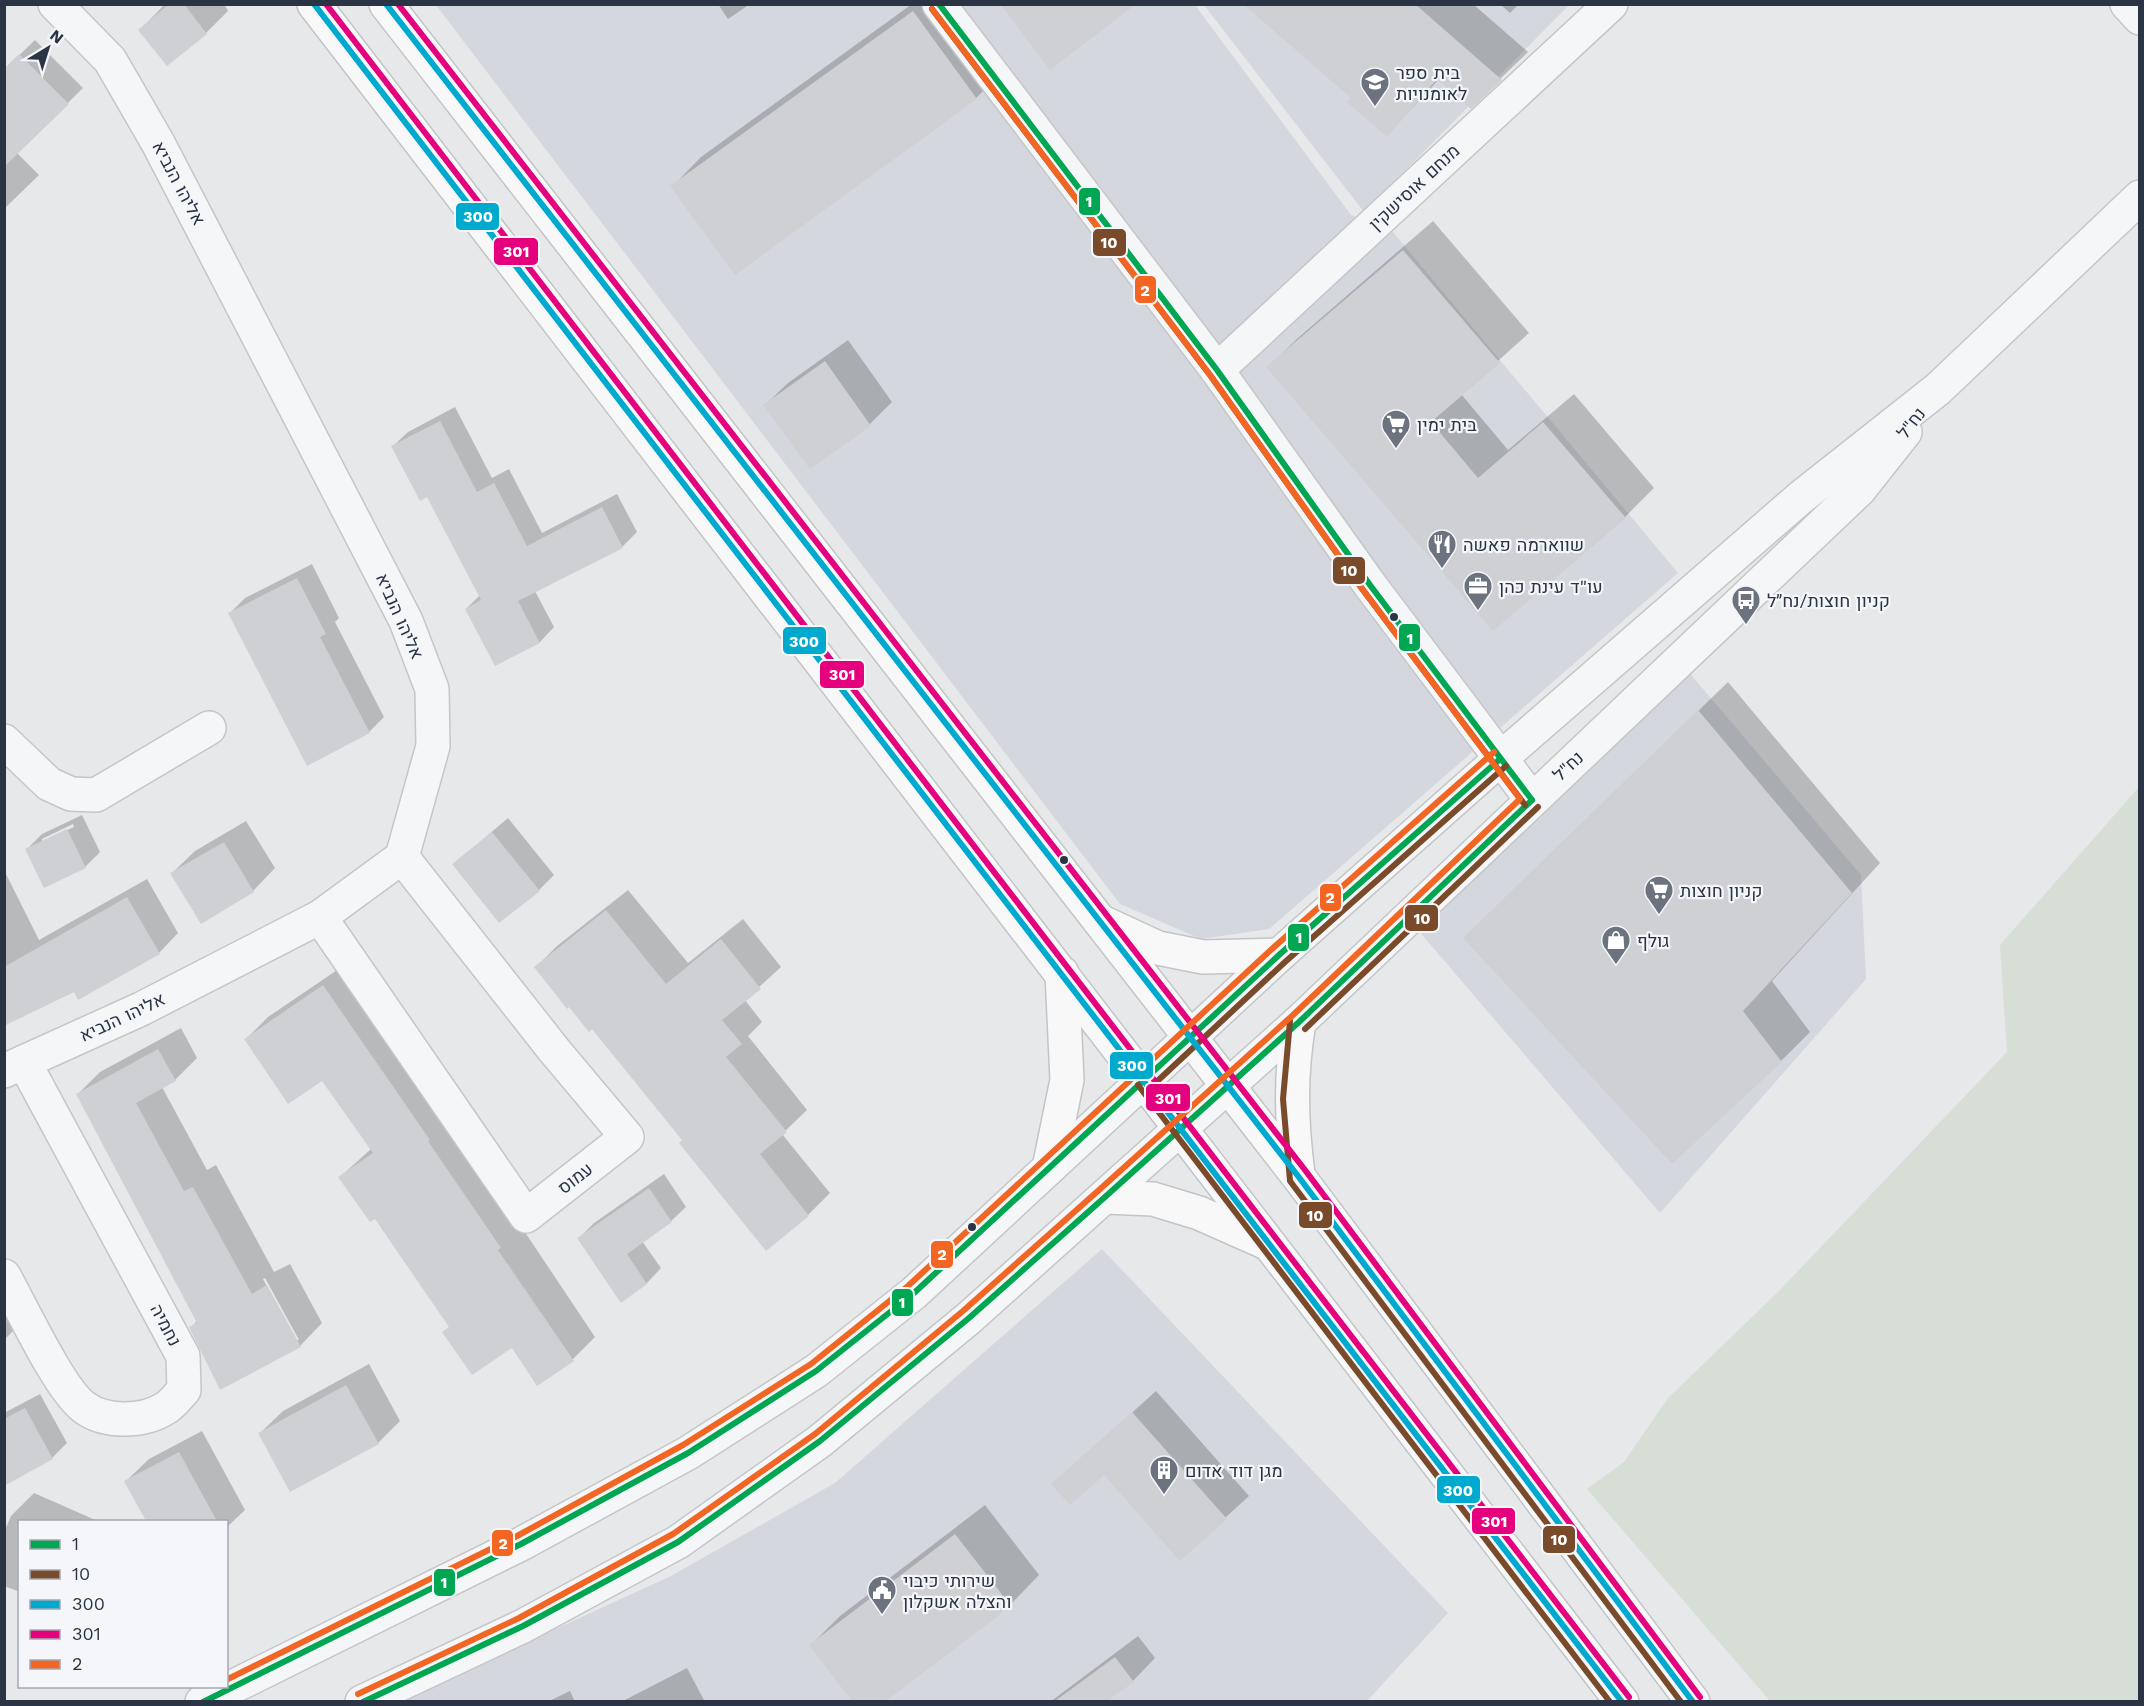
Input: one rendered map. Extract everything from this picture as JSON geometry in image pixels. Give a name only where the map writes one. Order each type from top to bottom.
[{"type":"main road","points":[[314,4],[1622,1701]]},
{"type":"main road","points":[[386,4],[1298,1176],[1693,1701]]},
{"type":"main road","points":[[1100,922],[1158,948],[1203,957],[1279,955]]},
{"type":"main road","points":[[1049,1168],[1067,1080],[1062,973]]},
{"type":"main road","points":[[1298,1176],[1291,1116],[1292,1062],[1299,1022]]},
{"type":"main road","points":[[1106,1197],[1153,1199],[1199,1213],[1272,1245]]},
{"type":"street","name":"אליהו הנביא","points":[[14,1067],[141,1009],[320,917],[402,857],[433,746],[432,689],[406,621],[159,143],[110,60],[55,4]]},
{"type":"street","points":[[939,4],[1217,370],[1370,585],[1532,800]]},
{"type":"street","name":"מנחם אוסישקין","points":[[1217,370],[1611,4]]},
{"type":"street","points":[[2127,4],[2139,18]]},
{"type":"street","name":"נח\"ל","points":[[202,1701],[521,1544],[688,1453],[816,1371],[914,1293],[1279,955],[1500,759],[1800,498],[1938,389],[2139,196]]},
{"type":"street","name":"נח\"ל","points":[[362,1701],[523,1626],[678,1542],[820,1441],[969,1318],[1299,1022],[1859,490],[1938,389]]},
{"type":"street","points":[[4,741],[49,784],[71,794],[96,795],[209,728]]},
{"type":"street","name":"עמוס","points":[[320,917],[526,1216],[627,1137],[554,1050],[402,857]]},
{"type":"street","name":"נחמיה","points":[[4,1275],[63,1383],[85,1408],[111,1418],[138,1419],[165,1409],[184,1390],[183,1356],[14,1067]]},
{"type":"shaded area","points":[[436,5],[1195,5],[1351,215],[1392,231],[1678,573],[1269,929],[1201,939],[1120,904]]},
{"type":"shaded area","name":"בית ספר לאומנויות","points":[[1204,5],[1569,5],[1364,212]]},
{"type":"shaded area","name":"קניון חוצות","points":[[1687,670],[1861,875],[1866,979],[1660,1213],[1418,930]]},
{"type":"shaded area","points":[[2139,787],[2139,1701],[1770,1701],[1587,1489],[1624,1462],[1668,1398],[1777,1293],[2007,1052],[2000,945]]},
{"type":"shaded area","points":[[1102,1249],[1448,1613],[1367,1701],[396,1702],[671,1576],[835,1483]]},
{"type":"building","points":[[169,4],[184,4],[207,34],[167,66],[138,30]]},
{"type":"building","points":[[1000,4],[1136,4],[1050,70]]},
{"type":"building","points":[[1243,4],[1415,4],[1502,80],[1471,109],[1437,79],[1387,137],[1347,102],[1351,98]]},
{"type":"building","points":[[913,11],[977,99],[735,275],[670,186]]},
{"type":"building","points":[[19,54],[69,104],[4,167],[4,69]]},
{"type":"building","name":"בית ימין","points":[[1403,250],[1500,363],[1431,422],[1478,478],[1543,422],[1626,518],[1493,631],[1266,367]]},
{"type":"building","points":[[825,361],[871,426],[810,469],[763,405]]},
{"type":"building","points":[[440,421],[477,492],[494,483],[527,546],[602,507],[623,548],[518,601],[540,643],[495,666],[465,609],[481,600],[427,497],[420,501],[391,446]]},
{"type":"building","points":[[297,578],[326,634],[320,637],[370,733],[307,766],[228,613]]},
{"type":"building","name":"קניון חוצות","points":[[1698,710],[1852,893],[1743,1011],[1782,1062],[1672,1164],[1463,938]]},
{"type":"building","points":[[67,829],[86,868],[44,888],[25,849]]},
{"type":"building","points":[[492,832],[540,891],[499,923],[452,864]]},
{"type":"building","points":[[224,842],[254,892],[201,924],[170,873]]},
{"type":"building","points":[[127,897],[160,954],[78,1000],[74,992],[4,1026],[4,967]]},
{"type":"building","points":[[606,910],[666,984],[721,939],[761,989],[722,1020],[742,1044],[726,1057],[787,1132],[760,1154],[809,1216],[766,1251],[679,1143],[682,1140],[592,1029],[589,1032],[569,1007],[567,1009],[534,967]]},
{"type":"building","points":[[323,985],[430,1140],[428,1141],[501,1248],[498,1250],[574,1361],[537,1386],[512,1348],[472,1375],[442,1332],[449,1327],[375,1219],[370,1222],[338,1177],[373,1153],[322,1081],[288,1104],[244,1039]]},
{"type":"building","points":[[158,1049],[176,1081],[136,1103],[184,1191],[193,1187],[252,1294],[267,1285],[301,1347],[220,1390],[189,1327],[197,1323],[76,1094]]},
{"type":"building","points":[[649,1188],[672,1222],[627,1254],[647,1284],[621,1303],[577,1238]]},
{"type":"building","points":[[346,1385],[379,1444],[290,1492],[258,1433]]},
{"type":"building","points":[[25,1408],[53,1459],[4,1486],[4,1419]]},
{"type":"building","name":"מגן דוד אדום","points":[[1132,1412],[1227,1519],[1180,1561],[1104,1475],[1070,1505],[1051,1484]]},
{"type":"building","points":[[179,1452],[216,1520],[145,1520],[124,1481]]},
{"type":"building","points":[[955,1534],[1011,1606],[886,1701],[852,1701],[809,1645]]},
{"type":"building","points":[[1115,1657],[1134,1682],[1107,1701],[1055,1701]]},
{"type":"transit line","name":"300","points":[[314,4],[1622,1702]]},
{"type":"transit line","name":"301","points":[[326,4],[1629,1697]]},
{"type":"transit line","name":"300","points":[[386,4],[1298,1176],[1693,1702]]},
{"type":"transit line","name":"301","points":[[398,4],[1305,1170],[1700,1697]]},
{"type":"transit line","name":"1","points":[[939,4],[1217,370],[1370,585],[1532,800]]},
{"type":"transit line","name":"10","points":[[932,9],[1210,375],[1363,590],[1525,805]]},
{"type":"transit line","name":"2","points":[[358,1694],[519,1618],[673,1534],[815,1434],[963,1311],[1099,1190],[1293,1015],[1520,799],[1363,590],[1210,375],[932,9]]},
{"type":"transit line","name":"2","points":[[228,1679],[517,1536],[683,1445],[811,1364],[908,1286],[1273,948],[1494,752]]},
{"type":"transit line","name":"1","points":[[203,1702],[521,1544],[688,1453],[816,1371],[914,1293],[1279,955],[1500,759]]},
{"type":"transit line","name":"10","points":[[1151,1087],[1285,962],[1506,766]]},
{"type":"transit line","name":"1","points":[[363,1702],[523,1626],[678,1542],[820,1441],[969,1318],[1105,1197],[1299,1022],[1532,800]]},
{"type":"transit line","name":"10","points":[[1305,1029],[1538,807]]},
{"type":"transit line","name":"10","points":[[1290,1021],[1283,1099],[1290,1181],[1681,1702]]},
{"type":"transit line","name":"10","points":[[1138,1085],[1610,1702]]},
{"type":"place","name":"בית ספר לאומנויות","points":[[1375,108]]},
{"type":"place","name":"בית ימין","points":[[1396,450]]},
{"type":"place","name":"שווארמה פאשה","points":[[1442,570]]},
{"type":"place","name":"עו\"ד עינת כהן","points":[[1478,612]]},
{"type":"place","name":"קניון חוצות/נח״ל","points":[[1746,626]]},
{"type":"place","name":"קניון חוצות","points":[[1659,916]]},
{"type":"place","name":"גולף","points":[[1616,966]]},
{"type":"place","name":"מגן דוד אדום","points":[[1164,1496]]},
{"type":"place","name":"שירותי כיבוי והצלה אשקלון","points":[[882,1616]]}]
